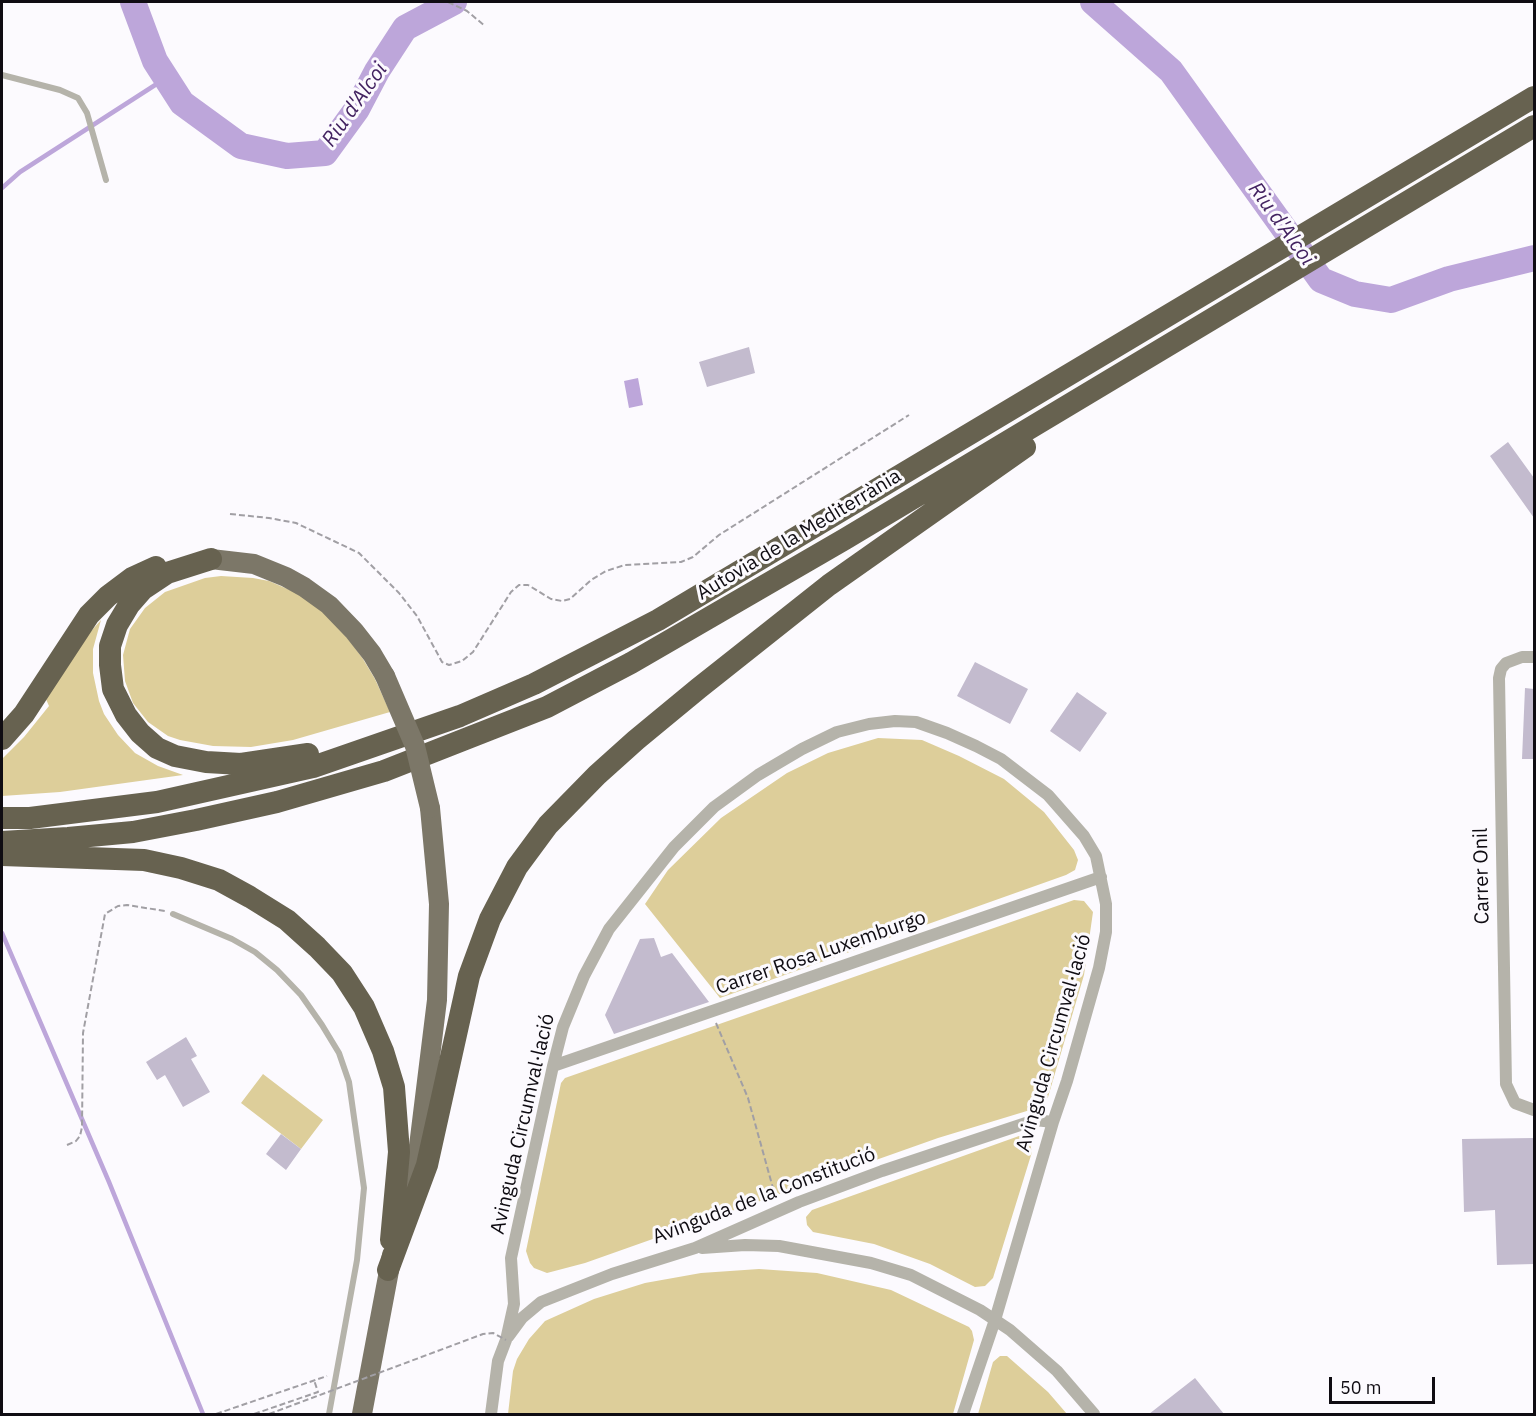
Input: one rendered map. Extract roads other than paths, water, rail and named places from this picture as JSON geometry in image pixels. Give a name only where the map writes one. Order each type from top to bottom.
[{"type":"highway","name":"Autovia de la Mediterrània","points":[[2,818],[30,818],[157,802],[313,767],[460,716],[534,684],[658,620],[1534,97]]},
{"type":"highway","points":[[388,1270],[427,1165],[469,976],[486,928],[517,867],[548,825],[597,776],[636,740],[773,629],[1030,435],[1132,380],[1188,335],[1534,126]]},
{"type":"highway","name":"Autovia de la Mediterrània","points":[[2,842],[133,832],[208,818],[278,802],[374,774],[470,738],[547,707],[631,663],[1030,435]]},
{"type":"highway","points":[[2,739],[24,714],[89,615],[108,597],[132,578],[163,564],[186,558],[211,559]]},
{"type":"highway","points":[[211,559],[167,573],[143,589],[129,605],[117,625],[110,646],[113,689],[126,715],[140,733],[157,748],[175,756],[218,763],[240,764],[264,761],[339,747],[371,748]]},
{"type":"highway","points":[[2,855],[144,860],[181,868],[219,880],[287,920],[342,973],[364,1006],[383,1051],[394,1087],[399,1152],[388,1270]]},
{"type":"main road","points":[[211,559],[254,564],[286,577],[328,605],[354,631],[385,676],[415,746],[430,808],[439,904],[438,1000],[419,1146],[388,1270],[362,1414]]},
{"type":"street","name":"Carrer Onil","points":[[1534,657],[1513,660],[1501,669],[1499,678],[1506,1084],[1515,1103],[1534,1110]]},
{"type":"street","name":"Avinguda Circumval·lació","points":[[491,1414],[498,1361],[506,1340],[514,1304],[511,1258],[553,1066],[563,1027],[584,976],[609,928],[674,847],[714,807],[758,775],[802,748],[837,732],[869,723],[895,721],[916,722],[947,733],[1001,759],[1040,788],[1084,836],[1095,856],[1106,904],[1106,932],[1099,968],[995,1320],[963,1414]]},
{"type":"street","name":"Carrer Rosa Luxemburgo","points":[[553,1066],[1101,878]]},
{"type":"street","name":"Avinguda de la Constitució","points":[[506,1340],[522,1318],[541,1302],[612,1274],[695,1248],[779,1211],[882,1171],[1017,1125],[1035,1120],[1053,1122]]},
{"type":"street","points":[[695,1248],[745,1245],[779,1246],[871,1263],[911,1275],[980,1310],[1010,1330],[1057,1371],[1094,1414]]},
{"type":"lane","points":[[2,75],[60,90],[78,98],[87,113],[106,180]]},
{"type":"lane","points":[[173,914],[232,939],[255,952],[277,970],[301,995],[322,1025],[339,1053],[349,1082],[364,1188],[357,1260],[329,1414]]},
{"type":"waterway","name":"Riu d'Alcoi","points":[[133,2],[155,61],[182,103],[241,146],[287,156],[325,153],[357,109],[377,71],[405,28],[454,2]]},
{"type":"waterway","name":"Riu d'Alcoi","points":[[1093,2],[1171,71],[1321,280],[1355,294],[1391,300],[1449,279],[1534,258]]},
{"type":"waterway","points":[[2,188],[20,172],[166,78]]},
{"type":"waterway","points":[[2,933],[109,1182],[203,1414]]}]
